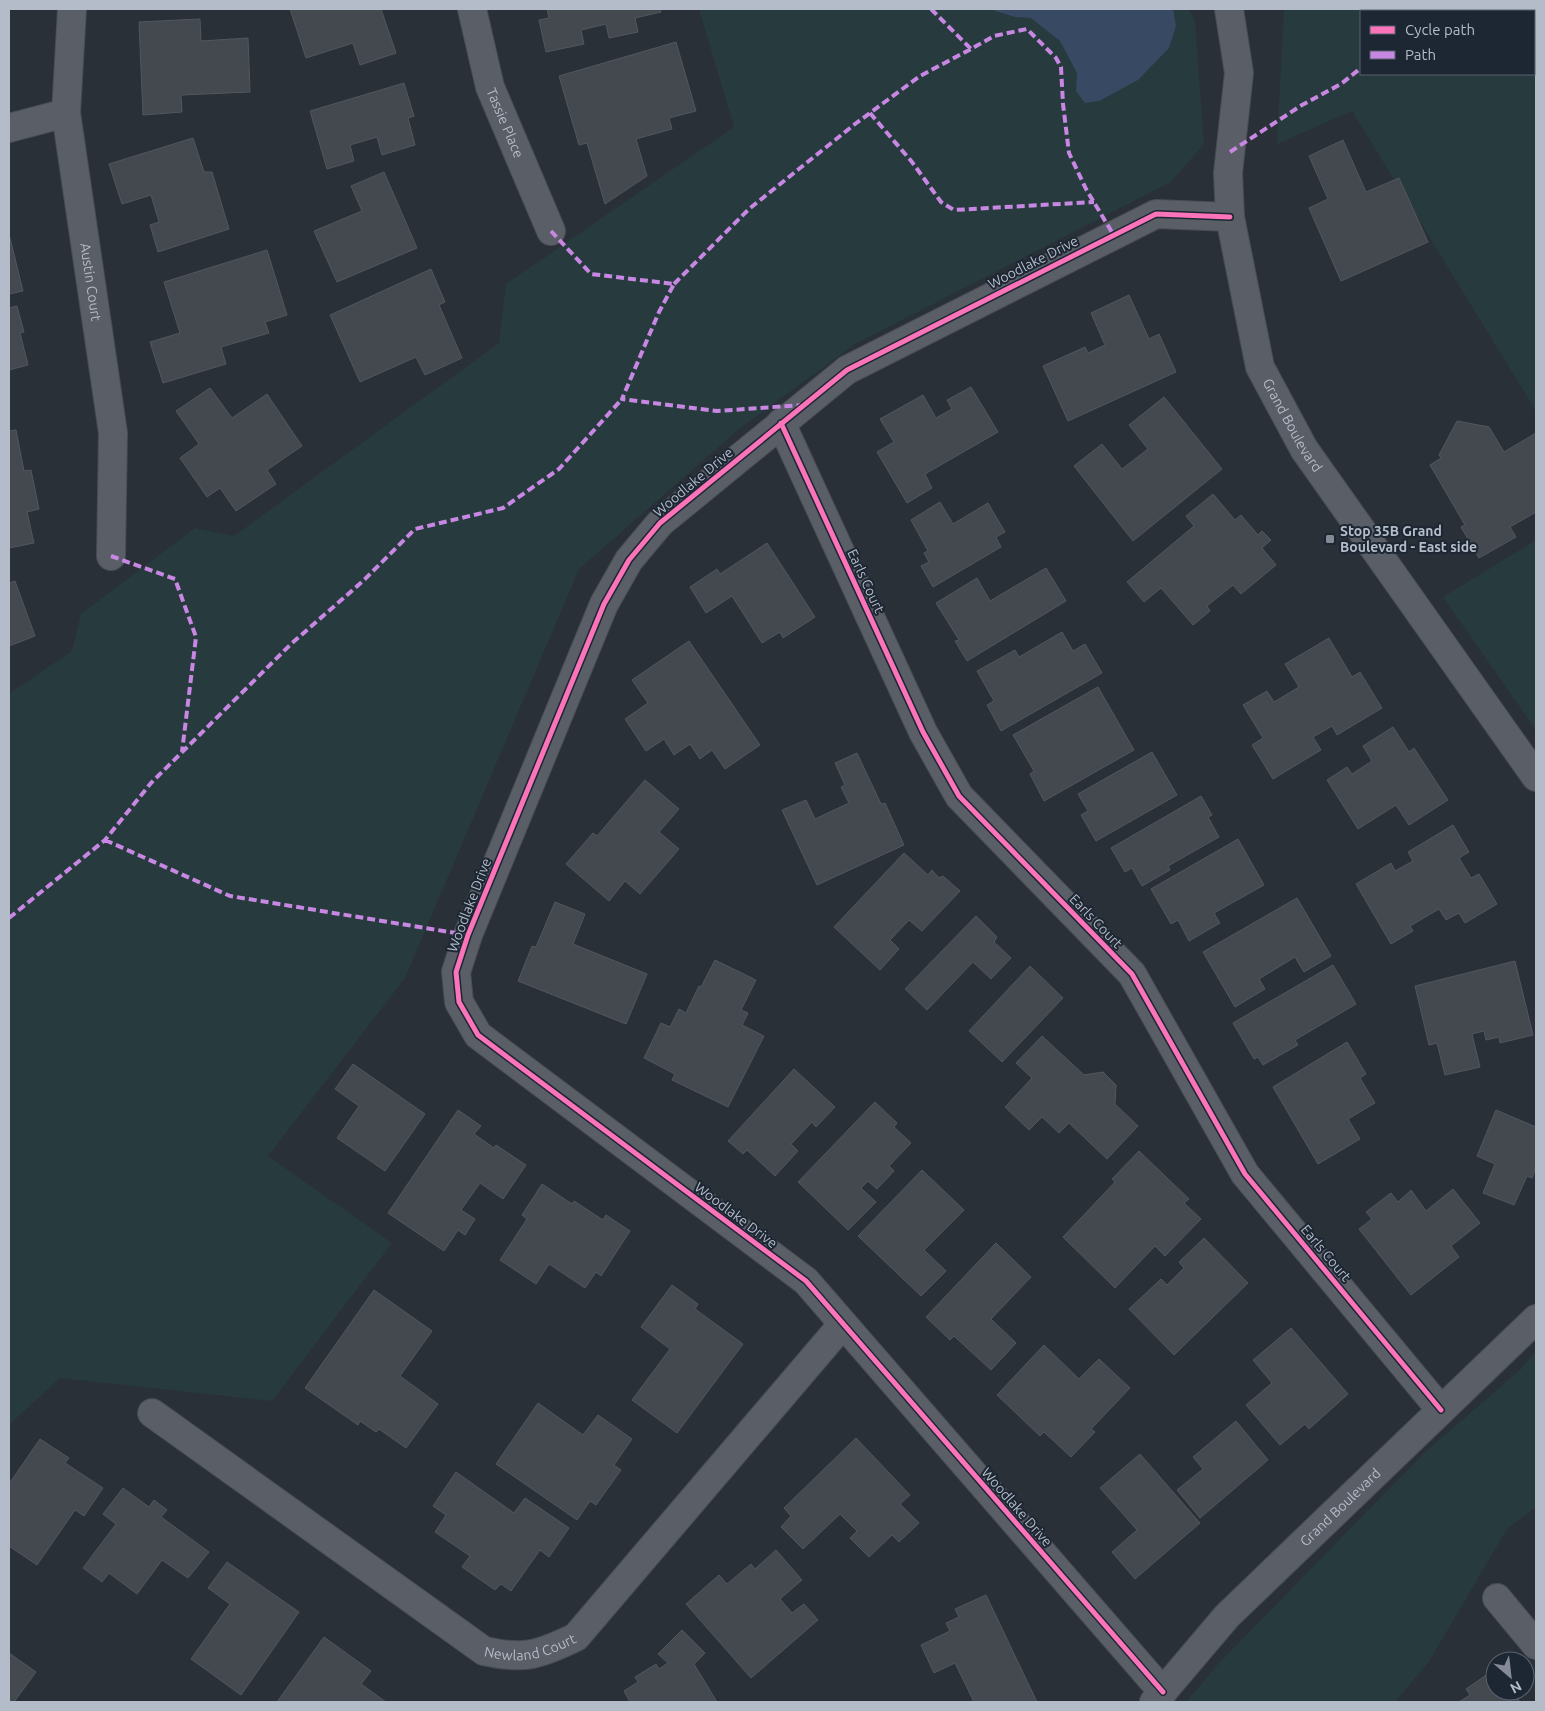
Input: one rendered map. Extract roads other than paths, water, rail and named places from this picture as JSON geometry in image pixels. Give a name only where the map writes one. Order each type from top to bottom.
[{"type":"street","name":"Austin Court","points":[[72,9],[66,113],[113,433],[110,556]]},
{"type":"street","name":"Tassie Place","points":[[472,9],[490,87],[551,231]]},
{"type":"street","name":"Grand Boulevard","points":[[1229,9],[1239,72],[1228,173],[1230,217],[1260,367],[1304,449],[1536,777]]},
{"type":"street","points":[[9,128],[66,113]]},
{"type":"street","name":"Woodlake Drive","points":[[1159,1697],[806,1281],[478,1036],[459,1002],[456,972],[468,935],[604,604],[629,560],[660,523],[847,370],[1156,214],[1230,217]]},
{"type":"street","name":"Earls Court","points":[[780,423],[923,732],[959,796],[1132,974],[1245,1174],[1441,1410]]},
{"type":"street","name":"Grand Boulevard","points":[[1159,1697],[1227,1616],[1536,1319]]},
{"type":"street","name":"Newland Court","points":[[152,1414],[484,1651],[507,1656],[532,1656],[576,1637],[842,1325]]},
{"type":"street","points":[[1497,1598],[1536,1645]]},
{"type":"water","points":[[989,9],[1173,9],[1176,26],[1169,48],[1138,80],[1099,101],[1085,103],[1076,91],[1077,73],[1060,41],[1031,18],[1015,17]]},
{"type":"place","name":"Stop 35B Grand Boulevard - East side","points":[[1330,539]]}]
